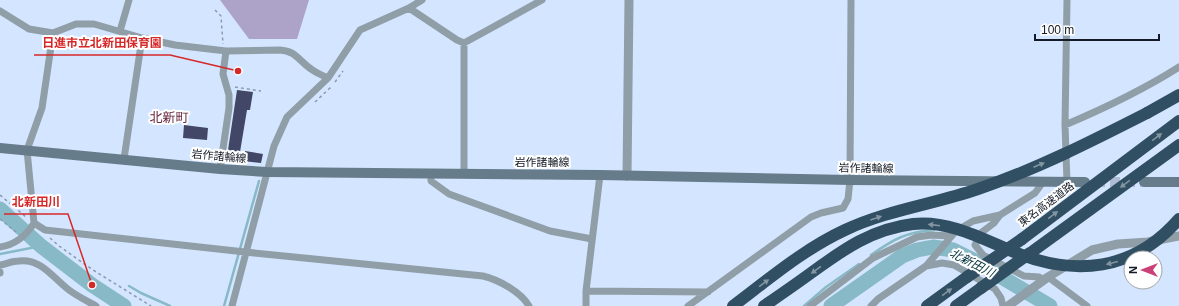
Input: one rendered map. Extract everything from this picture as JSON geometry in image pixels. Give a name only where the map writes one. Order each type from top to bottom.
[{"type":"highway","points":[[732,306],[813,247],[847,229],[883,215],[953,197],[1008,178],[1085,145],[1179,95]]},
{"type":"highway","name":"東名高速道路","points":[[927,306],[1022,239],[1179,121]]},
{"type":"highway","points":[[956,306],[1179,145]]},
{"type":"highway","points":[[764,306],[850,246],[872,234],[900,226],[931,224],[947,226],[1032,258],[1062,265],[1081,267],[1104,265],[1132,256],[1161,237],[1179,219]]},
{"type":"main road","name":"岩作諸輪線","points":[[0,148],[266,172],[1084,182]]},
{"type":"main road","points":[[1144,182],[1179,182]]},
{"type":"street","points":[[120,31],[129,0]]},
{"type":"street","points":[[232,306],[266,172],[274,146],[288,117],[328,78],[360,30],[409,8],[422,0]]},
{"type":"street","points":[[464,43],[542,0]]},
{"type":"street","points":[[627,176],[629,0]]},
{"type":"street","points":[[688,306],[812,217],[821,213],[843,208],[848,199],[850,180],[851,0]]},
{"type":"street","points":[[1067,0],[1065,125],[1067,182]]},
{"type":"street","points":[[409,8],[457,40],[464,43]]},
{"type":"street","points":[[0,11],[29,29],[54,33],[76,24],[94,24],[142,38],[175,45],[225,50],[288,50],[295,54],[312,70],[328,78]]},
{"type":"street","points":[[0,247],[13,244],[33,225],[27,150],[42,108],[54,33]]},
{"type":"street","points":[[124,159],[142,38]]},
{"type":"street","points":[[464,43],[464,174]]},
{"type":"street","points":[[220,169],[229,108],[227,86],[223,74],[225,50]]},
{"type":"street","points":[[1065,125],[1114,104],[1151,85],[1179,67]]},
{"type":"street","points":[[431,173],[431,182],[449,194],[550,231],[592,239]]},
{"type":"street","points":[[586,306],[586,291],[600,175]]},
{"type":"street","points":[[870,306],[926,266],[956,231],[973,221],[1000,215],[1035,193],[1043,182]]},
{"type":"street","points":[[1000,215],[994,223],[982,232],[975,246],[983,255],[1024,276],[1046,279],[1087,306]]},
{"type":"street","points":[[33,225],[45,230],[483,276],[498,281],[522,296],[529,306]]},
{"type":"street","points":[[810,306],[873,258],[917,237],[931,235],[951,236]]},
{"type":"street","points":[[1014,305],[1046,279],[1092,250],[1118,244],[1148,242],[1179,236]]},
{"type":"street","points":[[0,265],[19,260],[37,264],[46,269],[68,290],[96,306]]},
{"type":"street","points":[[926,266],[942,263],[954,265],[995,289],[1001,298],[1003,306]]},
{"type":"street","points":[[586,291],[708,292]]},
{"type":"path","points":[[215,10],[221,16],[225,50]]},
{"type":"path","points":[[227,86],[261,91]]},
{"type":"path","points":[[0,195],[33,225]]},
{"type":"path","points":[[0,219],[22,237]]},
{"type":"path","points":[[45,230],[48,237],[59,246],[108,280],[151,306]]},
{"type":"shaded area","points":[[220,0],[309,0],[297,39],[249,39]]},
{"type":"building","points":[[237,90],[253,92],[250,110],[247,110],[240,152],[228,150]]},
{"type":"building","points":[[184,125],[208,128],[207,140],[183,138]]},
{"type":"building","points":[[245,151],[263,154],[261,163],[243,161]]},
{"type":"waterway","points":[[224,306],[259,181]]},
{"type":"waterway","name":"北新田川","points":[[0,209],[41,246],[92,285],[124,306]]},
{"type":"waterway","points":[[871,255],[901,237],[916,232],[934,230]]},
{"type":"waterway","points":[[0,254],[41,246]]},
{"type":"waterway","name":"北新田川","points":[[831,306],[902,256],[917,250],[933,247],[953,250],[973,260],[1050,306]]},
{"type":"waterway","points":[[804,306],[826,287],[859,264]]},
{"type":"waterway","points":[[129,286],[170,306]]},
{"type":"tunnel","points":[[1095,182],[1144,182]]},
{"type":"place","name":"日進市立北新田保育園","points":[[238,71]]},
{"type":"place","name":"北新田川","points":[[92,285]]},
{"type":"district","name":"北新町","points":[[169,117]]}]
